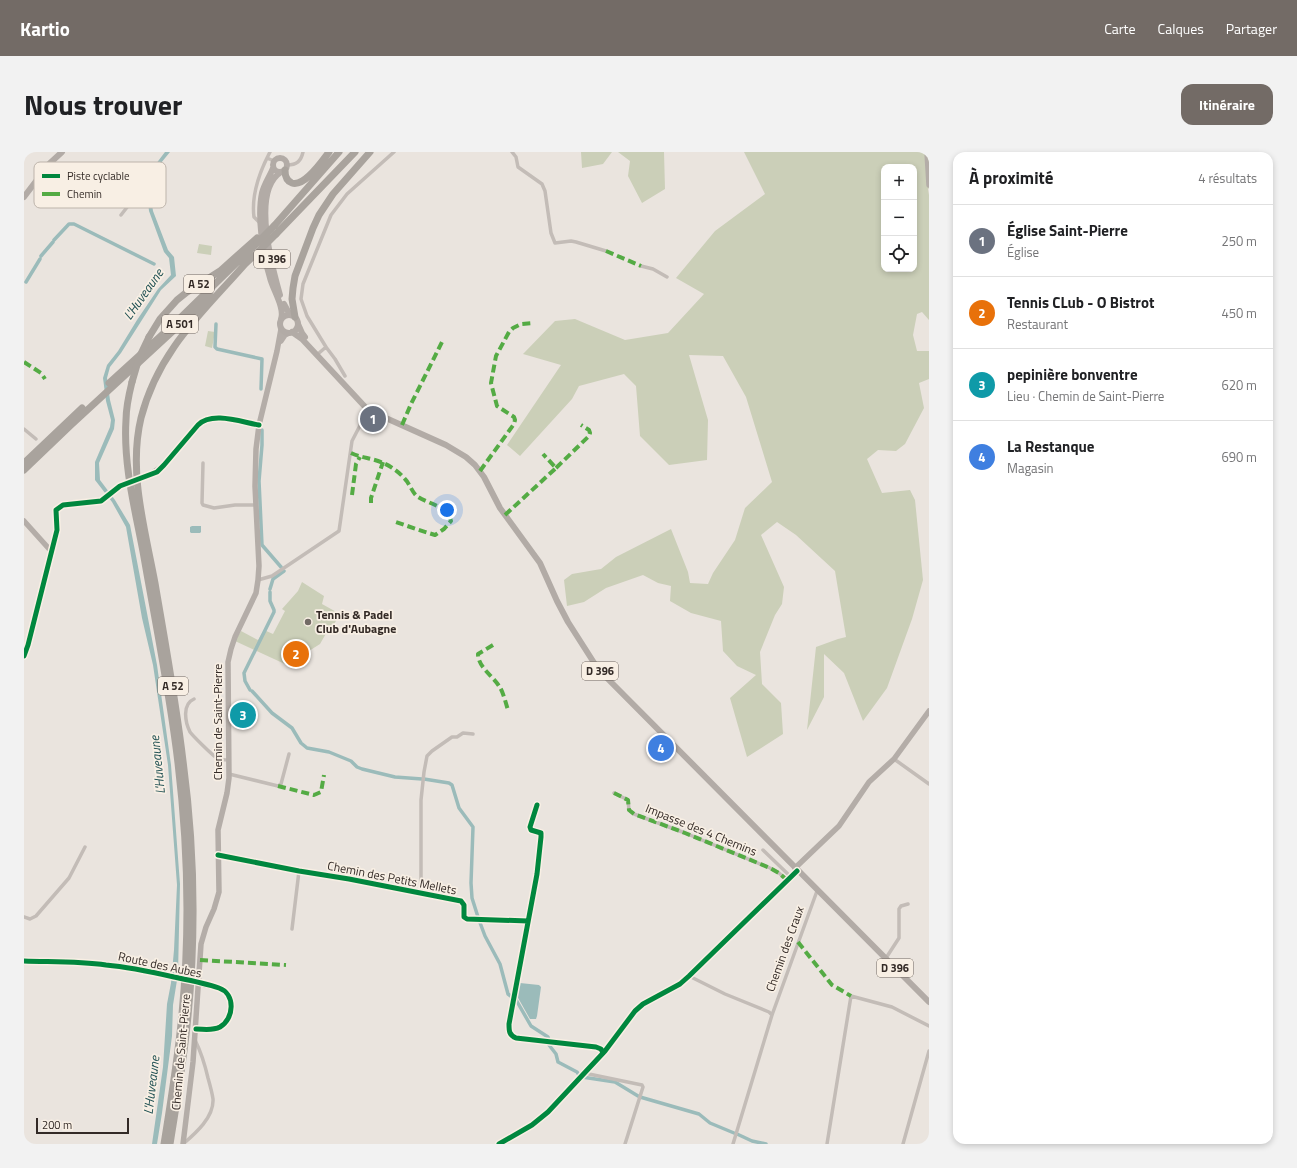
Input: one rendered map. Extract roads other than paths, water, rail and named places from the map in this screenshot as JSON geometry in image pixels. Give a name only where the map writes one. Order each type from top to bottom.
[{"type":"highway","points":[[285,167],[286,177],[289,182],[293,184],[301,183],[309,176],[329,152]]},
{"type":"highway","name":"A 501","points":[[113,383],[275,227],[339,152]]},
{"type":"highway","points":[[275,227],[355,152]]},
{"type":"highway","points":[[294,319],[292,299],[295,276],[319,215],[333,194],[370,152]]},
{"type":"highway","name":"A 52","points":[[170,1144],[182,1072],[188,1014],[191,965],[192,896],[190,840],[184,763],[171,673],[139,496],[136,464],[138,437],[141,419],[151,387],[157,372],[168,353],[196,318],[246,263],[258,244]]},
{"type":"highway","name":"A 52","points":[[164,1144],[176,1072],[183,1007],[187,897],[184,841],[178,763],[166,682],[132,491],[127,456],[125,421],[127,404],[139,358],[149,337],[164,314],[186,292],[220,271],[258,244]]},
{"type":"highway","name":"A 501","points":[[24,463],[246,263]]},
{"type":"highway","name":"A 501","points":[[24,470],[102,392]]},
{"type":"main road","points":[[51,162],[62,152]]},
{"type":"main road","points":[[285,167],[286,152]]},
{"type":"main road","points":[[277,160],[276,172],[285,167]]},
{"type":"main road","points":[[277,160],[285,167]]},
{"type":"main road","name":"D 396","points":[[277,160],[262,193],[260,207],[261,223],[270,278],[282,309],[281,319]]},
{"type":"main road","name":"D 396","points":[[285,167],[273,179],[268,189],[265,213],[276,281],[281,297],[302,334],[319,353],[338,379]]},
{"type":"main road","points":[[24,197],[34,183]]},
{"type":"main road","points":[[286,315],[294,319],[297,327],[290,332],[286,332],[281,329],[281,319],[286,315]]},
{"type":"main road","name":"D 396","points":[[290,332],[302,339],[368,410],[446,446],[470,460],[484,477],[500,508],[540,562],[568,622],[598,669],[776,847],[796,870],[929,1002]]},
{"type":"street","points":[[261,223],[254,217],[254,200],[260,172],[270,152]]},
{"type":"street","points":[[285,167],[297,163],[301,159],[303,152]]},
{"type":"street","points":[[345,376],[307,316],[301,299],[303,284],[331,215],[347,194],[394,152]]},
{"type":"street","points":[[512,152],[516,157],[518,167],[542,184],[545,192],[551,232],[555,243],[571,241],[606,251]]},
{"type":"street","points":[[927,152],[929,185]]},
{"type":"street","points":[[267,158],[277,160]]},
{"type":"street","points":[[120,215],[126,208]]},
{"type":"street","points":[[641,266],[653,269],[667,277]]},
{"type":"street","name":"Chemin de Saint-Pierre","points":[[278,351],[281,329]]},
{"type":"street","name":"Chemin de Saint-Pierre","points":[[183,1144],[196,1029],[201,944],[219,892],[220,873],[218,830],[227,793],[229,774],[228,662],[230,649],[256,593],[258,580],[255,462],[259,425],[278,351],[283,337],[290,332]]},
{"type":"street","points":[[319,353],[326,347]]},
{"type":"street","points":[[258,580],[272,576],[339,531],[352,440],[368,410]]},
{"type":"street","points":[[24,656],[57,530],[56,510],[58,508],[68,504],[98,501],[106,498],[120,486],[157,472],[204,420],[216,417],[259,425]]},
{"type":"street","points":[[24,429],[36,439]]},
{"type":"street","points":[[203,463],[203,505],[214,508],[235,505],[256,505]]},
{"type":"street","points":[[24,522],[51,551]]},
{"type":"street","points":[[194,699],[189,701],[186,706],[186,715],[190,732],[215,758],[229,760]]},
{"type":"street","points":[[499,1144],[532,1125],[548,1112],[603,1053],[635,1011],[643,1004],[680,984],[789,879],[839,826],[869,782],[894,759],[929,711]]},
{"type":"street","points":[[421,893],[421,800],[427,756],[452,737],[457,737],[464,733],[473,734]]},
{"type":"street","points":[[229,774],[278,786],[290,754]]},
{"type":"street","points":[[894,759],[929,784]]},
{"type":"street","name":"Impasse des 4 Chemins","points":[[614,792],[628,800],[629,810],[634,814],[770,868],[789,879]]},
{"type":"street","points":[[537,805],[530,827],[531,830],[539,832],[542,837],[537,874],[509,1024],[509,1032],[516,1038],[596,1047],[601,1049],[603,1053]]},
{"type":"street","points":[[24,917],[30,919],[36,916],[69,878],[85,847]]},
{"type":"street","points":[[763,850],[789,879]]},
{"type":"street","name":"Chemin des Petits Mellets","points":[[218,855],[461,901],[464,905],[464,917],[467,918],[528,921]]},
{"type":"street","points":[[292,929],[299,871]]},
{"type":"street","name":"Chemin des Craux","points":[[733,1144],[772,1015],[817,891]]},
{"type":"street","points":[[886,958],[899,938],[899,909],[904,904],[908,904]]},
{"type":"street","name":"Route des Aubes","points":[[24,961],[105,964],[161,974],[206,984],[221,989],[228,996],[231,1004],[227,1022],[219,1028],[211,1030],[196,1029]]},
{"type":"street","points":[[689,976],[725,994],[769,1012],[772,1015]]},
{"type":"street","points":[[827,1144],[851,996],[892,1007],[929,1026]]},
{"type":"street","points":[[183,1144],[209,1116],[213,1103],[206,1067],[202,1053],[195,1039]]},
{"type":"street","points":[[904,1144],[929,1051]]},
{"type":"street","points":[[584,1073],[642,1085],[643,1087],[625,1144]]},
{"type":"water","points":[[165,152],[170,152],[162,162],[157,162]]},
{"type":"water","points":[[149,208],[153,208],[168,250],[174,257],[176,276],[161,290],[121,353],[110,367],[107,378],[115,420],[114,429],[99,463],[100,480],[115,500],[130,525],[157,665],[171,765],[180,884],[178,974],[173,1005],[172,1036],[157,1144],[152,1144],[163,1067],[167,1004],[171,983],[174,950],[177,885],[168,765],[153,665],[142,618],[126,527],[112,502],[95,480],[95,462],[110,427],[111,420],[106,401],[103,378],[107,365],[118,351],[158,289],[171,275],[169,258],[164,252]]},
{"type":"water","points":[[201,526],[201,532],[191,533],[190,527]]},
{"type":"water","points":[[520,983],[539,985],[541,987],[536,1019],[530,1019],[517,996],[516,993]]},
{"type":"waterway","name":"L'Huveaune","points":[[54,240],[69,224],[74,224],[154,264]]},
{"type":"waterway","points":[[41,256],[53,242]]},
{"type":"waterway","points":[[26,282],[40,259]]},
{"type":"waterway","points":[[216,324],[215,347],[217,349],[262,359],[261,389]]},
{"type":"waterway","points":[[262,430],[259,481],[262,545],[281,567]]},
{"type":"waterway","points":[[270,589],[273,579],[284,571]]},
{"type":"waterway","points":[[250,690],[245,681],[244,673],[274,612],[270,601],[270,592]]},
{"type":"waterway","points":[[252,691],[272,713],[292,728],[301,743],[307,748],[329,752],[351,761],[357,767],[362,769],[395,777],[422,779]]},
{"type":"waterway","points":[[424,779],[449,783],[452,785],[459,808],[473,827],[471,883],[472,898],[478,917]]},
{"type":"waterway","points":[[479,920],[485,936],[500,964],[508,994],[512,997]]},
{"type":"waterway","points":[[515,998],[531,1026],[548,1037],[549,1040]]},
{"type":"waterway","points":[[549,1042],[549,1045],[556,1054],[558,1062],[577,1072],[579,1075]]},
{"type":"waterway","points":[[582,1077],[615,1082],[638,1096]]},
{"type":"waterway","points":[[640,1097],[699,1114],[710,1123],[734,1133]]},
{"type":"waterway","points":[[737,1134],[752,1141],[766,1144]]},
{"type":"place","name":"Église Saint-Pierre","points":[[373,419]]},
{"type":"place","name":"Tennis & Padel Club d'Aubagne","points":[[308,622]]},
{"type":"place","name":"Tennis CLub - O Bistrot","points":[[296,654]]},
{"type":"place","name":"pepinière bonventre","points":[[243,715]]},
{"type":"place","name":"La Restanque","points":[[661,748]]}]
